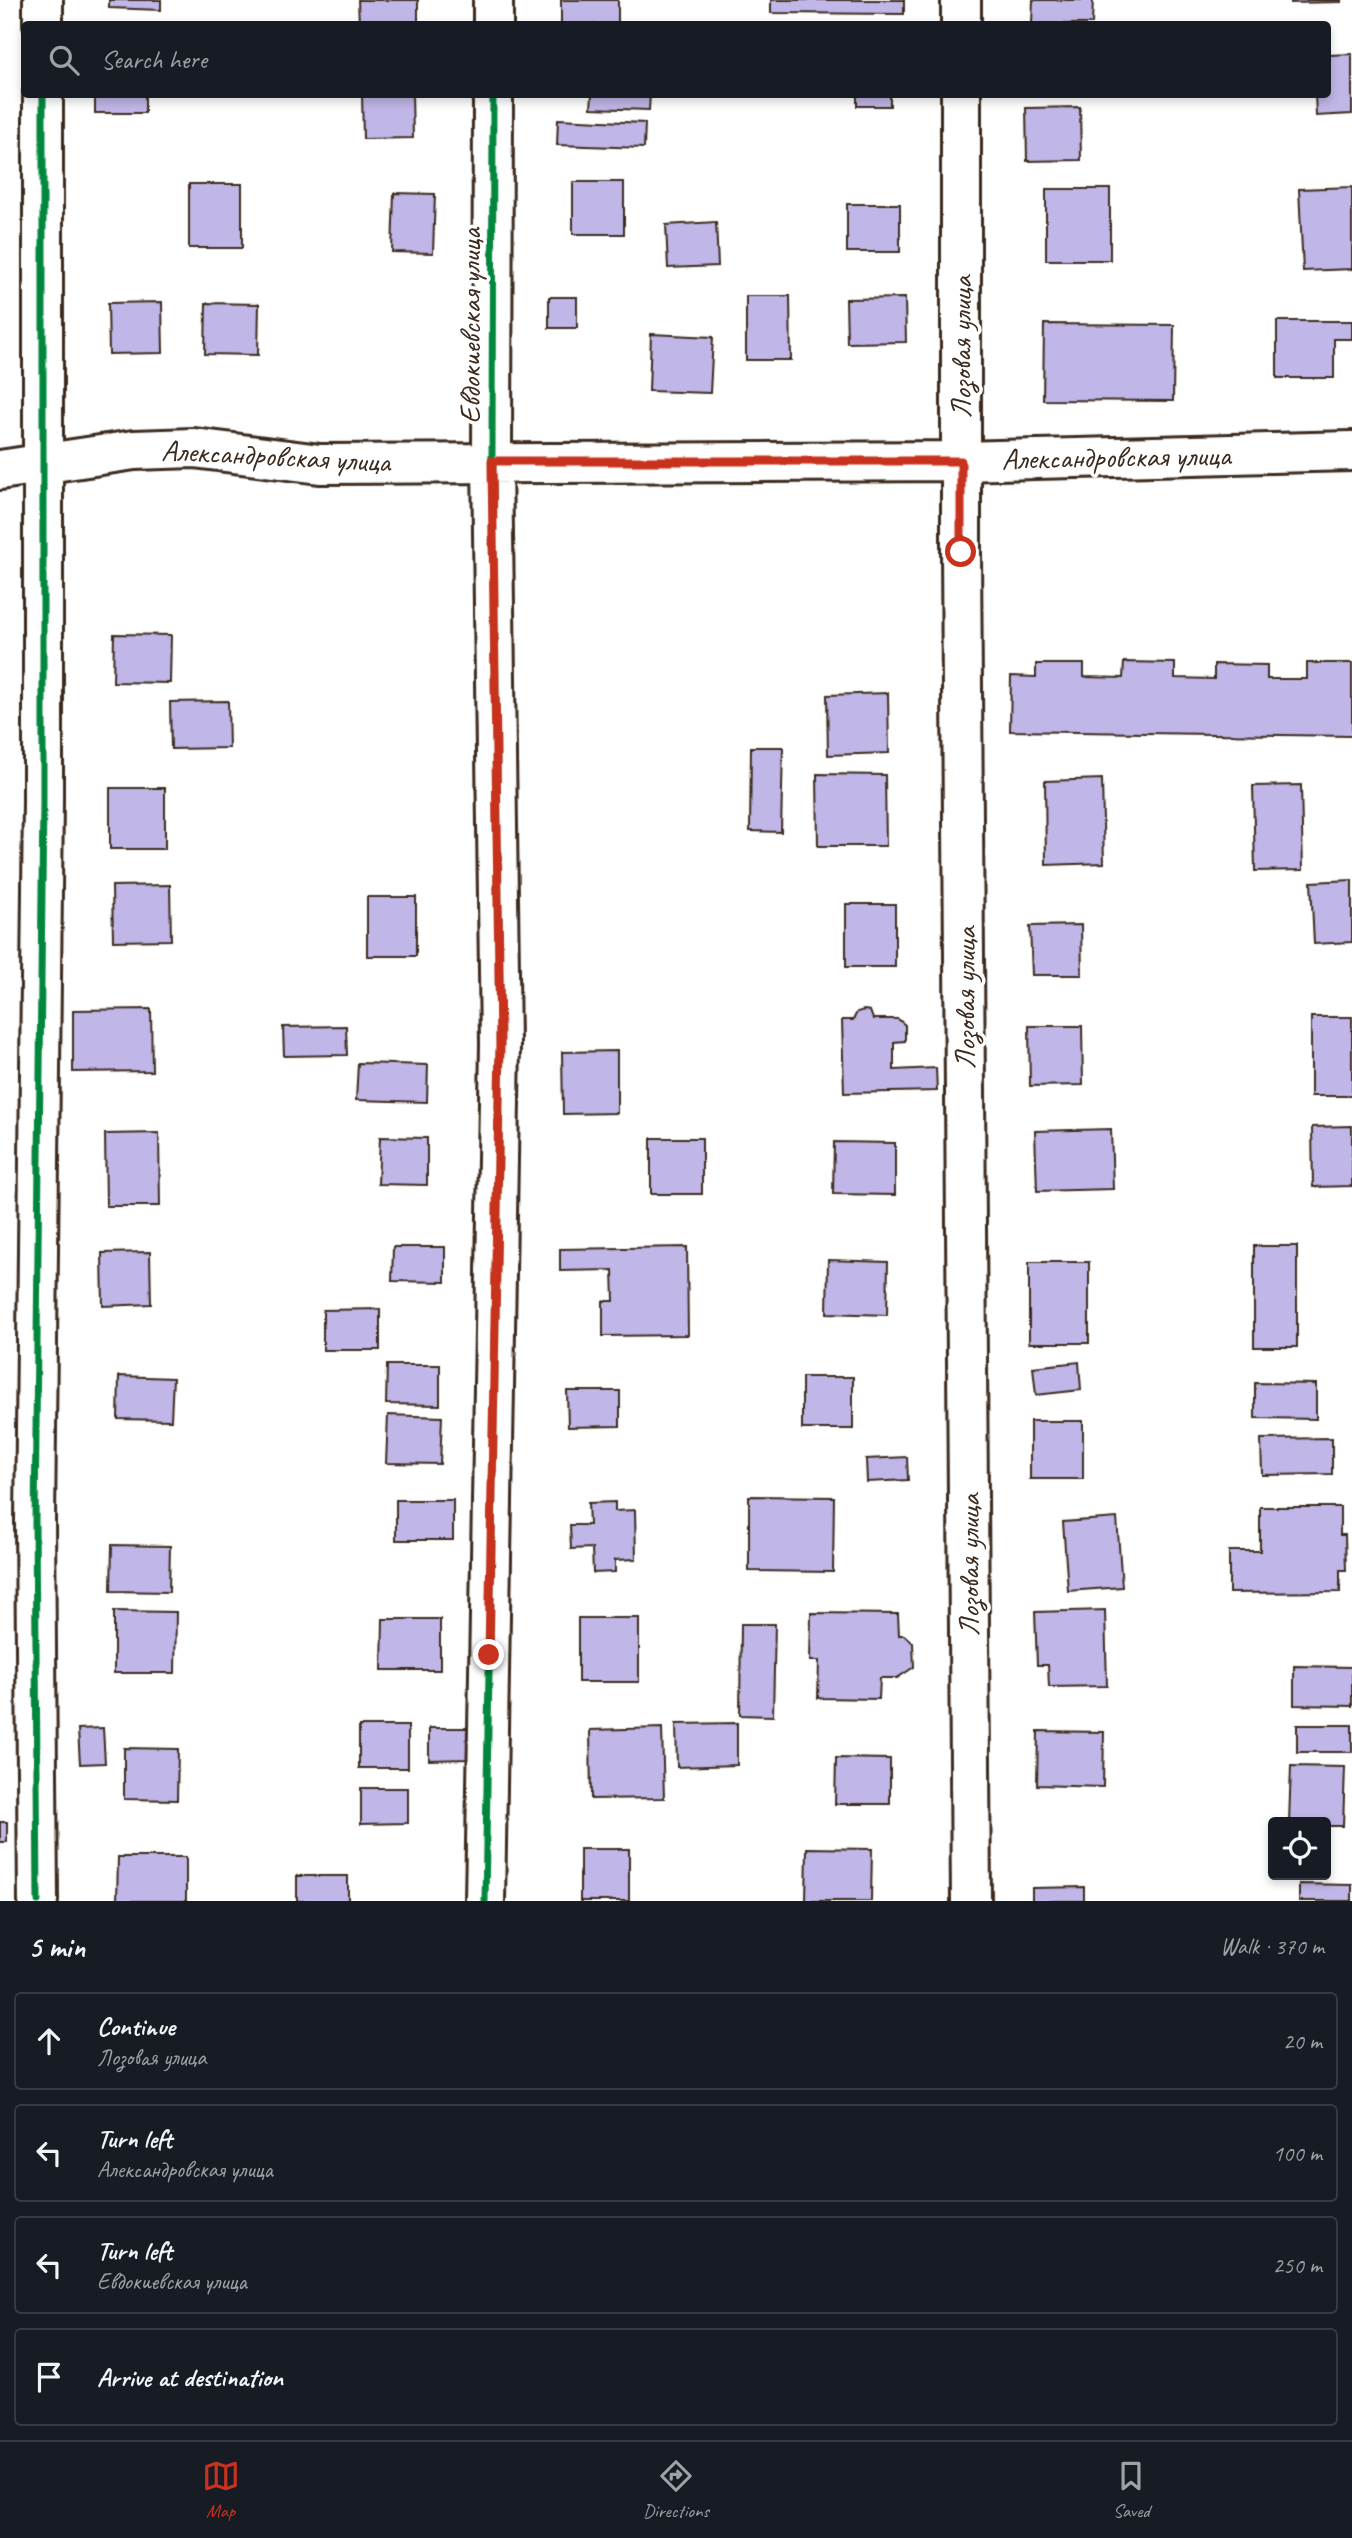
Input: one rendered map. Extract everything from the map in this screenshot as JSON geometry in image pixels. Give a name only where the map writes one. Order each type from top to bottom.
[{"type":"street","points":[[43,0],[43,21]]},
{"type":"street","points":[[493,0],[493,21]]},
{"type":"street","points":[[961,0],[961,21]]},
{"type":"street","points":[[38,1901],[36,1521],[43,800],[43,98]]},
{"type":"street","name":"Евдокиевская улица","points":[[485,1901],[500,1044],[492,461],[493,98]]},
{"type":"street","name":"Лозовая улица","points":[[961,98],[971,1901]]},
{"type":"street","name":"Александровская улица","points":[[0,470],[134,450],[194,448],[320,464],[492,461],[961,461],[1352,451]]},
{"type":"building","points":[[109,0],[161,0],[161,10],[109,8]]},
{"type":"building","points":[[358,0],[418,0],[418,21],[359,21]]},
{"type":"building","points":[[561,0],[618,0],[618,21],[561,21]]},
{"type":"building","points":[[771,0],[904,0],[904,14],[771,13]]},
{"type":"building","points":[[1033,0],[1093,0],[1092,21],[1032,21]]},
{"type":"building","points":[[1291,0],[1341,0],[1341,2],[1291,3]]},
{"type":"building","points":[[1352,54],[1352,114],[1316,116],[1315,98],[1331,98],[1331,55]]},
{"type":"building","points":[[95,98],[145,98],[145,113],[95,113]]},
{"type":"building","points":[[362,98],[412,98],[413,138],[363,139]]},
{"type":"building","points":[[592,98],[650,98],[649,110],[591,108]]},
{"type":"building","points":[[857,98],[890,98],[890,106],[857,106]]},
{"type":"building","points":[[1080,107],[1081,160],[1027,161],[1026,108]]},
{"type":"building","points":[[558,119],[645,123],[644,148],[557,145]]},
{"type":"building","points":[[573,182],[624,182],[624,234],[573,234]]},
{"type":"building","points":[[189,184],[242,184],[242,248],[189,248]]},
{"type":"building","points":[[1352,187],[1352,269],[1303,271],[1299,189]]},
{"type":"building","points":[[1046,189],[1110,189],[1110,260],[1046,260]]},
{"type":"building","points":[[394,193],[435,194],[433,253],[392,252]]},
{"type":"building","points":[[847,204],[900,204],[900,252],[847,252]]},
{"type":"building","points":[[716,222],[718,266],[668,268],[666,225]]},
{"type":"building","points":[[746,296],[790,296],[791,360],[746,360]]},
{"type":"building","points":[[549,297],[577,297],[577,328],[549,328]]},
{"type":"building","points":[[905,298],[906,342],[847,343],[846,299]]},
{"type":"building","points":[[162,302],[163,353],[109,354],[108,303]]},
{"type":"building","points":[[206,303],[259,304],[258,355],[205,354]]},
{"type":"building","points":[[1277,321],[1352,321],[1352,339],[1334,339],[1334,378],[1277,378]]},
{"type":"building","points":[[1044,324],[1174,325],[1173,401],[1043,400]]},
{"type":"building","points":[[651,334],[713,337],[710,393],[649,391]]},
{"type":"building","points":[[114,634],[171,635],[170,683],[113,682]]},
{"type":"building","points":[[1124,662],[1175,663],[1175,678],[1214,679],[1214,664],[1267,665],[1267,679],[1307,679],[1307,663],[1352,663],[1352,736],[1010,731],[1011,676],[1036,677],[1036,664],[1084,664],[1084,677],[1123,678]]},
{"type":"building","points":[[888,693],[889,753],[828,755],[827,695]]},
{"type":"building","points":[[228,701],[229,748],[171,749],[170,702]]},
{"type":"building","points":[[751,747],[783,747],[781,832],[750,831]]},
{"type":"building","points":[[817,774],[885,775],[886,846],[818,846]]},
{"type":"building","points":[[1102,779],[1104,863],[1046,865],[1045,781]]},
{"type":"building","points":[[1301,785],[1303,870],[1255,871],[1253,786]]},
{"type":"building","points":[[110,788],[165,788],[165,849],[110,849]]},
{"type":"building","points":[[1352,880],[1352,942],[1314,944],[1311,882]]},
{"type":"building","points":[[170,885],[171,940],[113,941],[112,886]]},
{"type":"building","points":[[367,897],[416,897],[416,956],[367,956]]},
{"type":"building","points":[[846,904],[895,904],[895,967],[846,967]]},
{"type":"building","points":[[1081,925],[1082,975],[1032,975],[1030,926]]},
{"type":"building","points":[[151,1009],[152,1071],[73,1072],[73,1010]]},
{"type":"building","points":[[870,1011],[873,1019],[898,1019],[905,1025],[905,1041],[894,1042],[894,1070],[936,1068],[937,1091],[844,1093],[842,1020],[853,1020],[857,1012]]},
{"type":"building","points":[[1311,1017],[1352,1017],[1352,1096],[1311,1096]]},
{"type":"building","points":[[346,1026],[347,1055],[284,1056],[283,1027]]},
{"type":"building","points":[[1029,1026],[1082,1026],[1083,1085],[1030,1086]]},
{"type":"building","points":[[617,1051],[617,1113],[563,1114],[562,1052]]},
{"type":"building","points":[[358,1063],[428,1065],[427,1102],[356,1100]]},
{"type":"building","points":[[1352,1126],[1352,1186],[1313,1187],[1312,1127]]},
{"type":"building","points":[[1111,1129],[1113,1189],[1037,1191],[1035,1131]]},
{"type":"building","points":[[159,1133],[160,1206],[106,1206],[105,1134]]},
{"type":"building","points":[[380,1137],[427,1138],[427,1185],[378,1184]]},
{"type":"building","points":[[651,1138],[702,1138],[702,1194],[651,1194]]},
{"type":"building","points":[[834,1142],[895,1143],[895,1195],[833,1194]]},
{"type":"building","points":[[1254,1246],[1297,1246],[1297,1347],[1254,1347]]},
{"type":"building","points":[[393,1247],[445,1247],[445,1282],[392,1281]]},
{"type":"building","points":[[687,1247],[688,1335],[603,1336],[603,1301],[614,1301],[613,1270],[560,1271],[560,1249]]},
{"type":"building","points":[[150,1252],[151,1304],[103,1306],[102,1253]]},
{"type":"building","points":[[828,1260],[888,1262],[887,1315],[827,1313]]},
{"type":"building","points":[[1029,1262],[1089,1262],[1089,1343],[1029,1343]]},
{"type":"building","points":[[380,1309],[380,1350],[323,1350],[323,1310]]},
{"type":"building","points":[[1079,1362],[1081,1390],[1036,1395],[1033,1367]]},
{"type":"building","points":[[387,1365],[440,1365],[440,1405],[386,1404]]},
{"type":"building","points":[[119,1376],[173,1378],[171,1420],[118,1419]]},
{"type":"building","points":[[802,1377],[853,1377],[853,1429],[802,1429]]},
{"type":"building","points":[[1255,1383],[1316,1384],[1316,1419],[1255,1418]]},
{"type":"building","points":[[567,1391],[620,1391],[620,1426],[568,1427]]},
{"type":"building","points":[[388,1415],[442,1417],[440,1464],[386,1463]]},
{"type":"building","points":[[1030,1421],[1083,1421],[1083,1479],[1030,1479]]},
{"type":"building","points":[[1332,1438],[1332,1474],[1262,1475],[1261,1439]]},
{"type":"building","points":[[907,1457],[908,1480],[867,1482],[866,1459]]},
{"type":"building","points":[[749,1496],[834,1497],[833,1572],[749,1571]]},
{"type":"building","points":[[396,1500],[453,1500],[453,1540],[396,1540]]},
{"type":"building","points":[[615,1502],[615,1511],[635,1510],[636,1559],[615,1560],[615,1572],[593,1573],[592,1548],[571,1549],[570,1525],[589,1525],[588,1503]]},
{"type":"building","points":[[1260,1507],[1340,1507],[1340,1535],[1345,1535],[1346,1570],[1340,1570],[1340,1592],[1229,1593],[1229,1551],[1260,1551]]},
{"type":"building","points":[[1117,1518],[1122,1587],[1068,1591],[1063,1522]]},
{"type":"building","points":[[112,1545],[170,1546],[169,1592],[111,1591]]},
{"type":"building","points":[[1105,1610],[1107,1686],[1049,1687],[1048,1665],[1037,1665],[1035,1612]]},
{"type":"building","points":[[114,1611],[176,1612],[175,1673],[114,1673]]},
{"type":"building","points":[[811,1613],[898,1614],[899,1635],[904,1635],[913,1643],[914,1667],[897,1678],[880,1678],[879,1699],[818,1698],[819,1661],[810,1661]]},
{"type":"building","points":[[578,1618],[639,1618],[639,1682],[578,1682]]},
{"type":"building","points":[[383,1619],[440,1619],[440,1670],[382,1670]]},
{"type":"building","points":[[741,1624],[775,1624],[773,1716],[740,1715]]},
{"type":"building","points":[[1294,1666],[1352,1667],[1352,1706],[1294,1705]]},
{"type":"building","points":[[737,1723],[737,1765],[677,1767],[676,1724]]},
{"type":"building","points":[[1297,1725],[1352,1725],[1352,1752],[1297,1752]]},
{"type":"building","points":[[359,1726],[408,1726],[408,1768],[359,1768]]},
{"type":"building","points":[[103,1728],[105,1763],[80,1764],[78,1729]]},
{"type":"building","points":[[429,1728],[469,1728],[470,1759],[429,1760]]},
{"type":"building","points":[[662,1728],[664,1798],[591,1799],[590,1730]]},
{"type":"building","points":[[1038,1731],[1104,1732],[1103,1787],[1037,1785]]},
{"type":"building","points":[[124,1748],[178,1749],[177,1800],[124,1799]]},
{"type":"building","points":[[836,1758],[890,1759],[890,1804],[835,1804]]},
{"type":"building","points":[[1291,1766],[1345,1767],[1343,1826],[1331,1826],[1331,1817],[1289,1817]]},
{"type":"building","points":[[361,1788],[408,1788],[408,1823],[361,1824]]},
{"type":"building","points":[[0,1822],[7,1822],[7,1842],[0,1842]]},
{"type":"building","points":[[807,1848],[872,1849],[871,1901],[806,1901]]},
{"type":"building","points":[[580,1849],[629,1849],[629,1901],[580,1901]]},
{"type":"building","points":[[118,1857],[186,1857],[186,1901],[117,1901]]},
{"type":"building","points":[[297,1876],[348,1876],[348,1901],[297,1901]]},
{"type":"building","points":[[1299,1884],[1352,1885],[1352,1901],[1299,1901]]},
{"type":"building","points":[[1084,1887],[1084,1901],[1032,1901],[1032,1888]]},
{"type":"cycle path","points":[[38,1901],[35,1521],[43,800],[43,98]]},
{"type":"cycle path","points":[[485,1901],[500,1044],[492,461],[493,98]]},
{"type":"route","points":[[489,1655],[500,1044],[492,461],[961,461],[961,552]]}]
